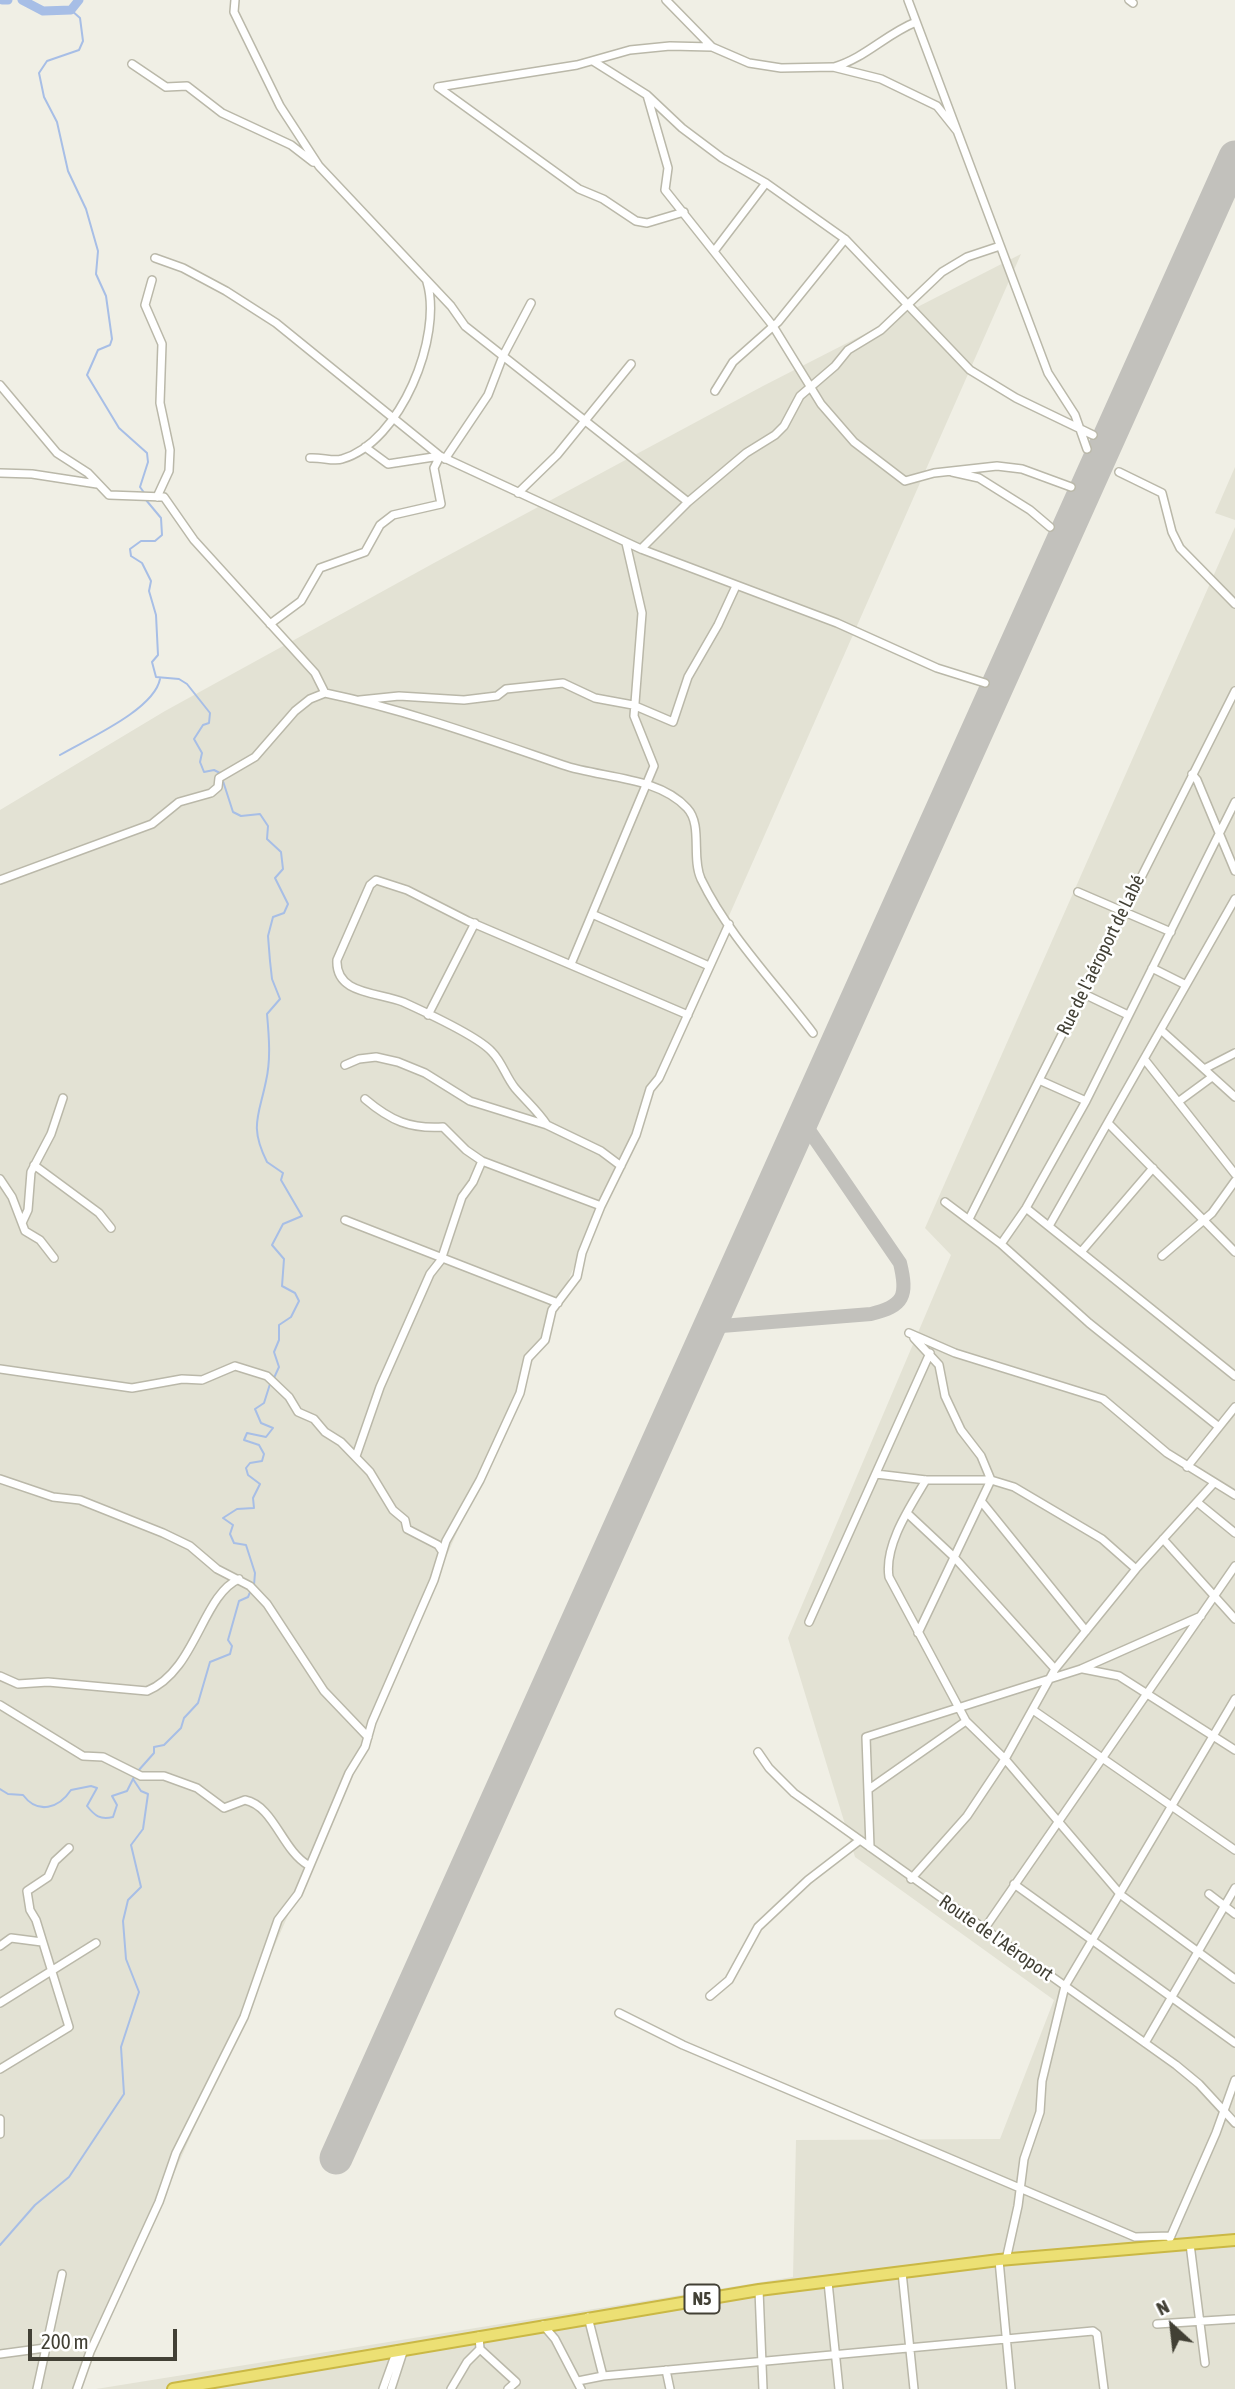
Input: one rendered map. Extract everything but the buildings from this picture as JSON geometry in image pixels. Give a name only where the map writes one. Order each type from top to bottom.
[{"type":"highway","name":"N5","points":[[173,2389],[542,2324],[760,2290],[1169,2241],[1190,2244],[1235,2240]]},
{"type":"street","points":[[235,0],[234,12],[280,106],[319,166]]},
{"type":"street","points":[[666,0],[712,47]]},
{"type":"street","points":[[908,0],[1048,373],[1068,402],[1087,449]]},
{"type":"street","points":[[684,212],[647,223],[636,221],[603,199],[579,189],[438,87],[593,61],[630,50],[670,46],[712,47],[749,63],[781,68],[833,67],[854,61],[879,42],[916,22]]},
{"type":"street","points":[[593,61],[647,94],[682,128],[722,158],[766,183],[845,239],[910,304],[970,370],[1016,398],[1093,435]]},
{"type":"street","points":[[132,64],[166,87],[187,86],[222,113],[291,145],[319,166],[426,279],[465,326],[688,502]]},
{"type":"street","points":[[833,67],[881,79],[909,90],[936,106],[957,131]]},
{"type":"street","points":[[647,94],[667,168],[665,190],[773,326],[821,404],[854,442],[905,481],[948,471],[1008,466],[1071,487]]},
{"type":"street","points":[[715,250],[766,183]]},
{"type":"street","points":[[715,391],[733,362],[773,326],[845,239]]},
{"type":"street","points":[[641,549],[688,502],[746,453],[775,435],[811,384],[835,366],[848,350],[881,330],[942,272],[967,257],[1000,246]]},
{"type":"street","points":[[155,258],[194,274],[276,323],[442,457],[626,543],[837,623],[937,667],[985,683]]},
{"type":"street","points":[[310,458],[341,460],[376,441],[395,419],[419,369],[433,301],[426,279]]},
{"type":"street","points":[[152,280],[145,305],[162,344],[160,403],[170,450],[169,471],[157,497]]},
{"type":"street","points":[[270,624],[301,601],[320,568],[365,552],[380,525],[393,515],[441,504],[434,468],[488,395],[503,356],[531,303]]},
{"type":"street","points":[[518,493],[557,455],[631,364]]},
{"type":"street","points":[[0,385],[57,453],[88,473],[110,495],[164,497],[194,540],[315,673],[325,693]]},
{"type":"street","points":[[365,447],[388,464],[442,457]]},
{"type":"street","points":[[948,471],[979,478],[1030,510],[1050,527]]},
{"type":"street","points":[[0,472],[98,484]]},
{"type":"street","points":[[1119,472],[1163,493],[1172,532],[1180,548],[1235,604]]},
{"type":"street","points":[[571,964],[654,760],[637,727],[634,705],[642,613],[626,543]]},
{"type":"street","points":[[359,700],[399,696],[464,700],[497,696],[506,689],[563,683],[594,698],[634,705],[673,722],[688,677],[719,625],[736,586]]},
{"type":"street","name":"Rue de l'aéroport de Labé","points":[[969,1219],[1235,691]]},
{"type":"street","points":[[0,880],[152,824],[178,802],[211,793],[218,787],[222,777],[261,751],[302,705],[325,693],[486,736],[566,766],[646,784],[684,804],[694,822],[694,854],[700,876],[729,924],[813,1033]]},
{"type":"street","points":[[1192,774],[1197,780],[1235,871]]},
{"type":"street","points":[[1001,1244],[1026,1208],[1086,1101],[1235,802]]},
{"type":"street","points":[[547,1125],[511,1083],[494,1053],[465,1031],[396,1000],[352,988],[337,970],[342,947],[370,886],[380,879],[688,1015]]},
{"type":"street","points":[[1077,892],[1123,909],[1171,932]]},
{"type":"street","points":[[1049,1226],[1235,899]]},
{"type":"street","points":[[592,914],[709,966]]},
{"type":"street","points":[[428,1015],[475,923]]},
{"type":"street","points":[[77,2389],[90,2352],[159,2202],[176,2153],[244,2017],[278,1920],[298,1894],[308,1865],[368,1737],[406,1640],[434,1580],[442,1551],[520,1393],[528,1358],[545,1340],[552,1310],[578,1278],[582,1253],[645,1111],[650,1089],[659,1078],[729,924]]},
{"type":"street","points":[[1152,968],[1186,985]]},
{"type":"street","points":[[1082,993],[1128,1015]]},
{"type":"street","points":[[1161,1030],[1235,1097]]},
{"type":"street","points":[[1203,1069],[1235,1053]]},
{"type":"street","points":[[345,1065],[376,1057],[398,1062],[425,1073],[470,1101],[547,1125],[601,1151],[621,1166]]},
{"type":"street","points":[[1145,1060],[1235,1174]]},
{"type":"street","points":[[1178,1102],[1212,1076]]},
{"type":"street","points":[[1039,1080],[1086,1101]]},
{"type":"street","points":[[22,1223],[28,1209],[31,1172],[51,1134],[63,1098]]},
{"type":"street","points":[[365,1099],[383,1113],[418,1129],[443,1127],[466,1150],[482,1161],[601,1206]]},
{"type":"street","points":[[1108,1123],[1235,1252]]},
{"type":"street","points":[[356,1456],[386,1373],[430,1274],[441,1260],[462,1197],[473,1182],[482,1161]]},
{"type":"street","points":[[34,1165],[99,1213],[111,1228]]},
{"type":"street","points":[[1081,1252],[1153,1168]]},
{"type":"street","points":[[0,1179],[12,1197],[26,1231],[40,1240],[54,1258]]},
{"type":"street","points":[[1163,1256],[1204,1220],[1235,1181]]},
{"type":"street","points":[[946,1202],[1001,1244],[1089,1323],[1219,1427]]},
{"type":"street","points":[[1026,1208],[1235,1376]]},
{"type":"street","points":[[345,1220],[441,1260],[558,1303]]},
{"type":"street","points":[[1228,1245],[1235,1239]]},
{"type":"street","points":[[992,1480],[981,1456],[961,1430],[945,1395],[939,1365],[909,1333],[955,1353],[1103,1399],[1187,1467],[1235,1495]]},
{"type":"street","points":[[809,1622],[930,1353]]},
{"type":"street","points":[[0,1369],[132,1388],[181,1379],[202,1380],[234,1366],[267,1376],[289,1397],[298,1412],[317,1422],[325,1432],[356,1456],[379,1484],[393,1510],[405,1520],[407,1529],[438,1545],[442,1551]]},
{"type":"street","points":[[1187,1467],[1233,1412]]},
{"type":"street","points":[[876,1474],[926,1480],[992,1480],[1014,1487],[1102,1539],[1136,1569]]},
{"type":"street","points":[[0,1479],[53,1497],[80,1500],[163,1533],[190,1546],[205,1556],[217,1569],[239,1579],[267,1604],[324,1691],[368,1737]]},
{"type":"street","points":[[926,1480],[907,1513],[887,1563],[889,1577],[957,1708],[966,1721],[1005,1759],[1121,1895],[1235,1979]]},
{"type":"street","points":[[918,1633],[992,1480]]},
{"type":"street","points":[[911,1879],[967,1816],[1005,1759],[1055,1669],[1136,1569],[1214,1483]]},
{"type":"street","points":[[981,1501],[1086,1631]]},
{"type":"street","points":[[1197,1502],[1235,1532]]},
{"type":"street","points":[[907,1513],[954,1557],[1055,1669]]},
{"type":"street","points":[[1163,1539],[1235,1619]]},
{"type":"street","points":[[985,1928],[1235,1566]]},
{"type":"street","points":[[0,1676],[18,1684],[48,1682],[147,1691],[160,1686],[180,1664],[221,1591],[239,1579]]},
{"type":"street","points":[[870,1847],[866,1737],[1080,1669],[1201,1616]]},
{"type":"street","points":[[1080,1669],[1119,1676],[1235,1750]]},
{"type":"street","points":[[1011,2389],[1002,2260],[1021,2188],[1024,2159],[1040,2112],[1042,2081],[1065,1986],[1235,1699]]},
{"type":"street","points":[[0,1705],[83,1755],[103,1758],[135,1774],[164,1776],[197,1788],[224,1808],[244,1800],[257,1804],[294,1853],[308,1865]]},
{"type":"street","points":[[1032,1710],[1235,1850]]},
{"type":"street","points":[[869,1789],[966,1721]]},
{"type":"street","name":"Route de l'Aéroport","points":[[758,1752],[769,1768],[794,1793],[911,1879],[985,1928],[1145,2043],[1199,2084],[1235,2123]]},
{"type":"street","points":[[710,1996],[729,1980],[758,1927],[808,1880],[860,1840]]},
{"type":"street","points":[[0,2069],[69,2027],[30,1910],[27,1891],[48,1877],[55,1861],[69,1848]]},
{"type":"street","points":[[1014,1884],[1171,2000],[1235,2043]]},
{"type":"street","points":[[1145,2043],[1235,1888]]},
{"type":"street","points":[[1209,1894],[1235,1914]]},
{"type":"street","points":[[0,1946],[11,1938],[42,1942]]},
{"type":"street","points":[[0,2003],[96,1944]]},
{"type":"street","points":[[619,2013],[683,2045],[1135,2237],[1169,2241],[1235,2080]]},
{"type":"street","points":[[0,2119],[0,2134]]},
{"type":"street","points":[[1190,2244],[1205,2363]]},
{"type":"street","points":[[902,2272],[914,2389]]},
{"type":"street","points":[[37,2389],[62,2274]]},
{"type":"street","points":[[828,2282],[839,2389]]},
{"type":"street","points":[[760,2290],[763,2389]]},
{"type":"street","points":[[588,2317],[603,2376]]},
{"type":"street","points":[[1157,2325],[1235,2319]]},
{"type":"street","points":[[542,2324],[555,2339],[579,2385],[603,2376],[1006,2337],[1096,2332],[1102,2357],[1104,2389]]},
{"type":"street","points":[[478,2336],[480,2349],[516,2382],[508,2389]]},
{"type":"street","points":[[0,2354],[46,2348]]},
{"type":"street","points":[[383,2389],[400,2349]]},
{"type":"street","points":[[391,2389],[400,2349]]},
{"type":"street","points":[[452,2389],[467,2362],[480,2349]]},
{"type":"street","points":[[666,2370],[670,2389]]},
{"type":"shaded area","points":[[1021,254],[79,2389],[0,2389],[0,810],[165,711],[434,563],[763,386]]},
{"type":"shaded area","points":[[1235,467],[1235,520],[1215,513]]},
{"type":"shaded area","points":[[1235,527],[1235,2389],[96,2389],[793,2277],[796,2140],[1000,2139],[1054,2000],[855,1857],[788,1638],[951,1255],[925,1228]]},
{"type":"waterway","points":[[2,0],[8,0]]},
{"type":"waterway","points":[[22,0],[43,11],[71,10],[79,0]]},
{"type":"waterway","points":[[71,10],[80,18],[83,41],[79,50],[47,61],[39,73],[44,97],[57,122],[68,171],[86,209],[98,251],[96,274],[106,296],[112,339],[110,345],[98,350],[87,375],[119,428],[147,453],[148,462],[140,487],[145,494]]},
{"type":"waterway","points":[[146,500],[161,518],[162,535],[155,541],[141,541],[130,549],[131,556],[142,563],[151,581],[149,591],[156,615],[158,655],[152,662],[156,677],[179,679],[187,684],[210,713],[209,723],[203,725],[194,739],[202,753],[200,762],[204,772],[214,770],[220,773]]},
{"type":"waterway","points":[[60,755],[133,712],[146,702],[160,679]]},
{"type":"waterway","points":[[222,778],[233,812],[241,816],[260,814],[268,826],[267,839],[281,852],[283,869],[275,878],[288,904],[284,913],[273,917],[268,936],[272,979],[280,999],[267,1014],[269,1065],[257,1121],[258,1139],[267,1162],[283,1173],[281,1180],[302,1216],[283,1224],[272,1245],[284,1259],[282,1286],[295,1293],[299,1301],[291,1317],[279,1325],[279,1340],[274,1352],[279,1367],[273,1380]]},
{"type":"waterway","points":[[254,1585],[255,1573],[246,1545],[234,1543],[230,1534],[233,1525],[223,1518],[237,1509],[254,1508],[253,1498],[260,1484],[248,1475],[246,1468],[250,1463],[262,1461],[264,1454],[259,1445],[244,1440],[247,1433],[266,1437],[273,1428],[261,1423],[255,1409],[264,1403],[270,1384]]},
{"type":"waterway","points":[[138,1771],[154,1753],[154,1747],[164,1745],[181,1728],[184,1718],[198,1703],[210,1662],[230,1654],[232,1646],[228,1640],[239,1601],[248,1597],[251,1590]]},
{"type":"waterway","points":[[0,1789],[8,1794],[23,1795],[35,1805],[48,1807],[61,1801],[71,1790],[91,1786],[97,1788],[87,1806],[98,1816],[108,1818],[113,1817],[117,1805],[112,1796],[127,1791],[135,1775]]},
{"type":"waterway","points":[[0,2245],[35,2205],[69,2177],[124,2094],[121,2047],[139,1992],[126,1959],[123,1921],[128,1900],[141,1887],[131,1845],[143,1829],[148,1794],[141,1791],[133,1779]]},
{"type":"taxiway","points":[[709,1327],[871,1314],[891,1307],[901,1298],[903,1284],[900,1263],[802,1120]]},
{"type":"runway","points":[[336,2158],[1235,157]]}]
